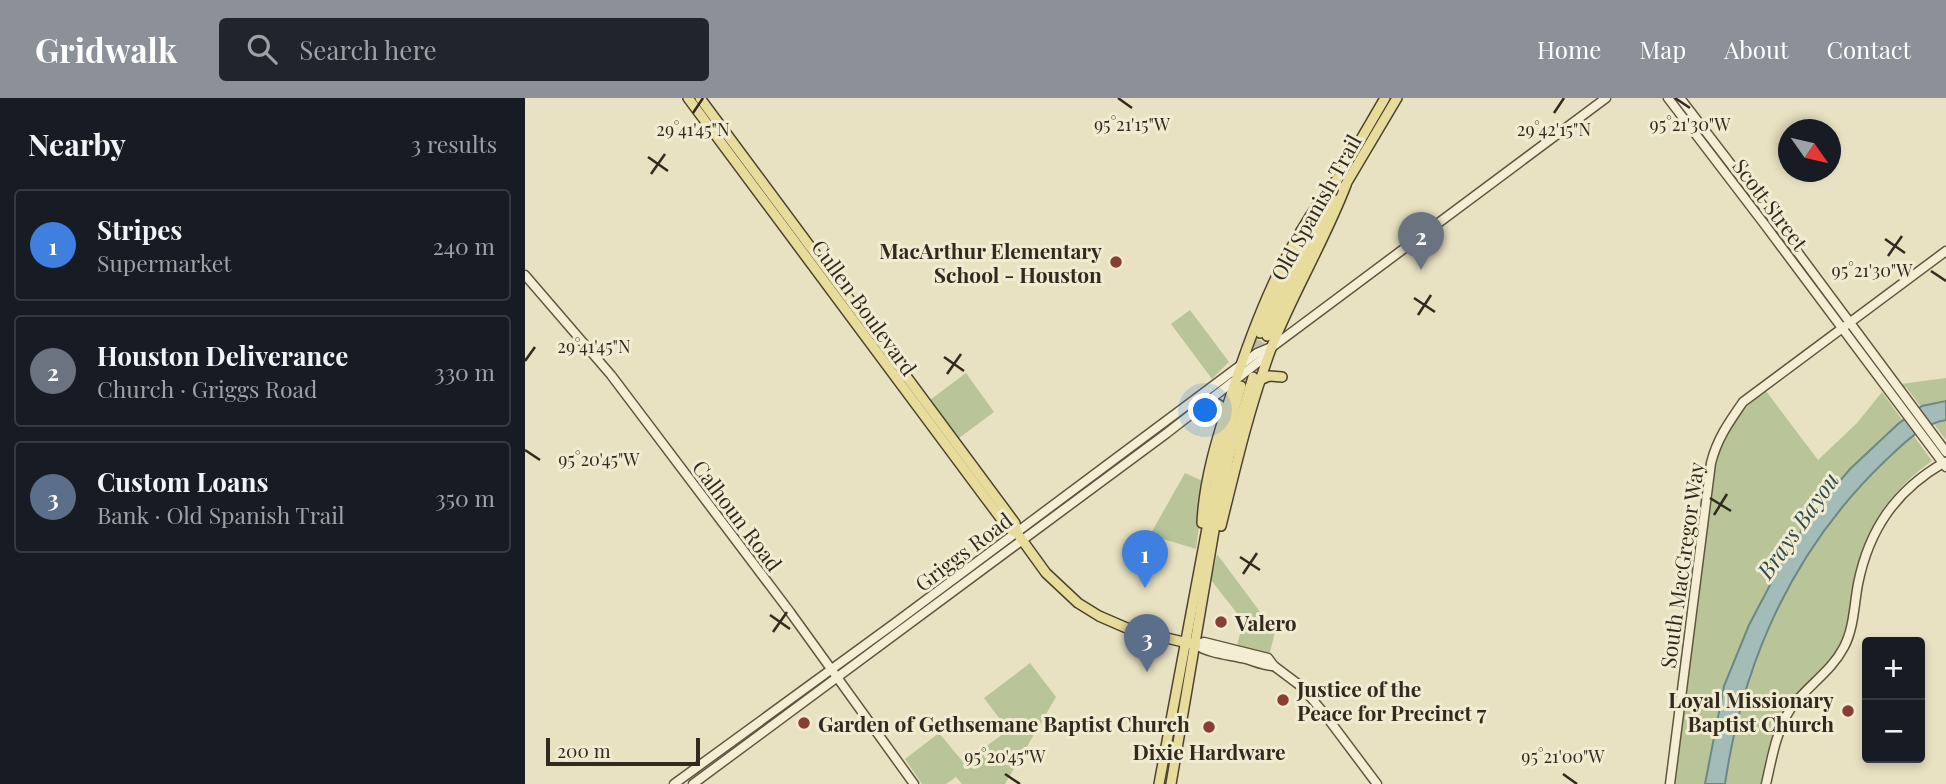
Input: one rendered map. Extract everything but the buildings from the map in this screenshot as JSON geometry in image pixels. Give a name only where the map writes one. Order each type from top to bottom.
[{"type":"main road","name":"Cullen Boulevard","points":[[688,98],[986,500],[1008,528],[1020,537]]},
{"type":"main road","name":"Cullen Boulevard","points":[[700,98],[1015,523],[1020,537],[1046,573],[1078,603],[1129,629],[1196,645],[1204,642],[1268,659],[1302,687],[1377,784]]},
{"type":"main road","name":"Griggs Road","points":[[674,784],[832,670],[898,627],[1204,404],[1238,383],[1272,347],[1606,98]]},
{"type":"main road","name":"Scott Street","points":[[1668,98],[1846,326]]},
{"type":"main road","name":"Scott Street","points":[[1680,98],[1773,219],[1846,326],[1940,450],[1945,464]]},
{"type":"main road","name":"Old Spanish Trail","points":[[1391,99],[1263,335],[1297,251],[1337,179],[1391,99]]},
{"type":"main road","points":[[1238,383],[1225,411],[1206,485],[1203,516],[1206,552],[1185,642],[1159,781],[1171,783],[1196,645],[1220,459],[1238,383],[1240,366],[1259,314],[1287,253],[1319,201],[1337,179]]},
{"type":"main road","points":[[1206,552],[1219,534],[1256,379],[1346,185]]},
{"type":"main road","name":"South MacGregor Way","points":[[1670,784],[1710,463],[1723,429],[1743,402],[1946,251]]},
{"type":"main road","name":"Calhoun Road","points":[[525,275],[611,375],[914,784]]},
{"type":"main road","name":"Griggs Road","points":[[1020,537],[1257,353],[1272,347]]},
{"type":"main road","points":[[1256,379],[1282,377]]},
{"type":"main road","points":[[1204,404],[1216,403],[1225,411]]},
{"type":"main road","points":[[1766,784],[1777,735],[1791,708],[1829,668],[1845,644],[1862,567],[1877,529],[1902,494],[1916,481],[1945,464]]},
{"type":"main road","name":"Griggs Road","points":[[693,784],[838,678],[898,627]]},
{"type":"main road","points":[[1173,711],[1183,714]]},
{"type":"main road","points":[[760,721],[767,731]]},
{"type":"green space","points":[[1190,310],[1229,362],[1212,379],[1171,324]]},
{"type":"green space","points":[[966,373],[994,412],[959,438],[930,400]]},
{"type":"green space","points":[[1946,378],[1946,440],[1901,384]]},
{"type":"green space","points":[[1766,391],[1818,460],[1857,423],[1882,392],[1932,461],[1893,496],[1866,540],[1843,637],[1831,658],[1791,702],[1779,720],[1762,784],[1674,784],[1715,459],[1735,420]]},
{"type":"green space","points":[[1185,473],[1205,482],[1196,549],[1150,535]]},
{"type":"green space","points":[[1217,554],[1275,632],[1269,656],[1237,646],[1243,621],[1211,580]]},
{"type":"green space","points":[[1030,663],[1056,697],[1005,784],[962,784],[956,777],[946,784],[922,784],[905,759],[939,733],[964,763],[1008,730],[984,698]]},
{"type":"water","points":[[1946,401],[1946,420],[1921,430],[1885,461],[1824,531],[1799,569],[1760,650],[1745,693],[1725,784],[1705,784],[1724,686],[1749,625],[1788,551],[1815,510],[1850,469],[1898,424],[1922,406]]},
{"type":"tunnel","points":[[1241,386],[1260,333]]},
{"type":"tunnel","points":[[1253,377],[1267,336]]},
{"type":"place","name":"MacArthur Elementary School - Houston","points":[[1116,262]]},
{"type":"place","name":"Houston Deliverance","points":[[1421,270]]},
{"type":"place","name":"Stripes","points":[[1145,588]]},
{"type":"place","name":"Valero","points":[[1221,622]]},
{"type":"place","name":"Custom Loans","points":[[1147,672]]},
{"type":"place","name":"Justice of the Peace for Precinct 7","points":[[1283,700]]},
{"type":"place","name":"Loyal Missionary Baptist Church","points":[[1848,711]]},
{"type":"place","name":"Garden of Gethsemane Baptist Church","points":[[804,723]]},
{"type":"place","name":"Dixie Hardware","points":[[1209,727]]},
{"type":"water label","name":"Brays Bayou","points":[[1797,525]]}]
